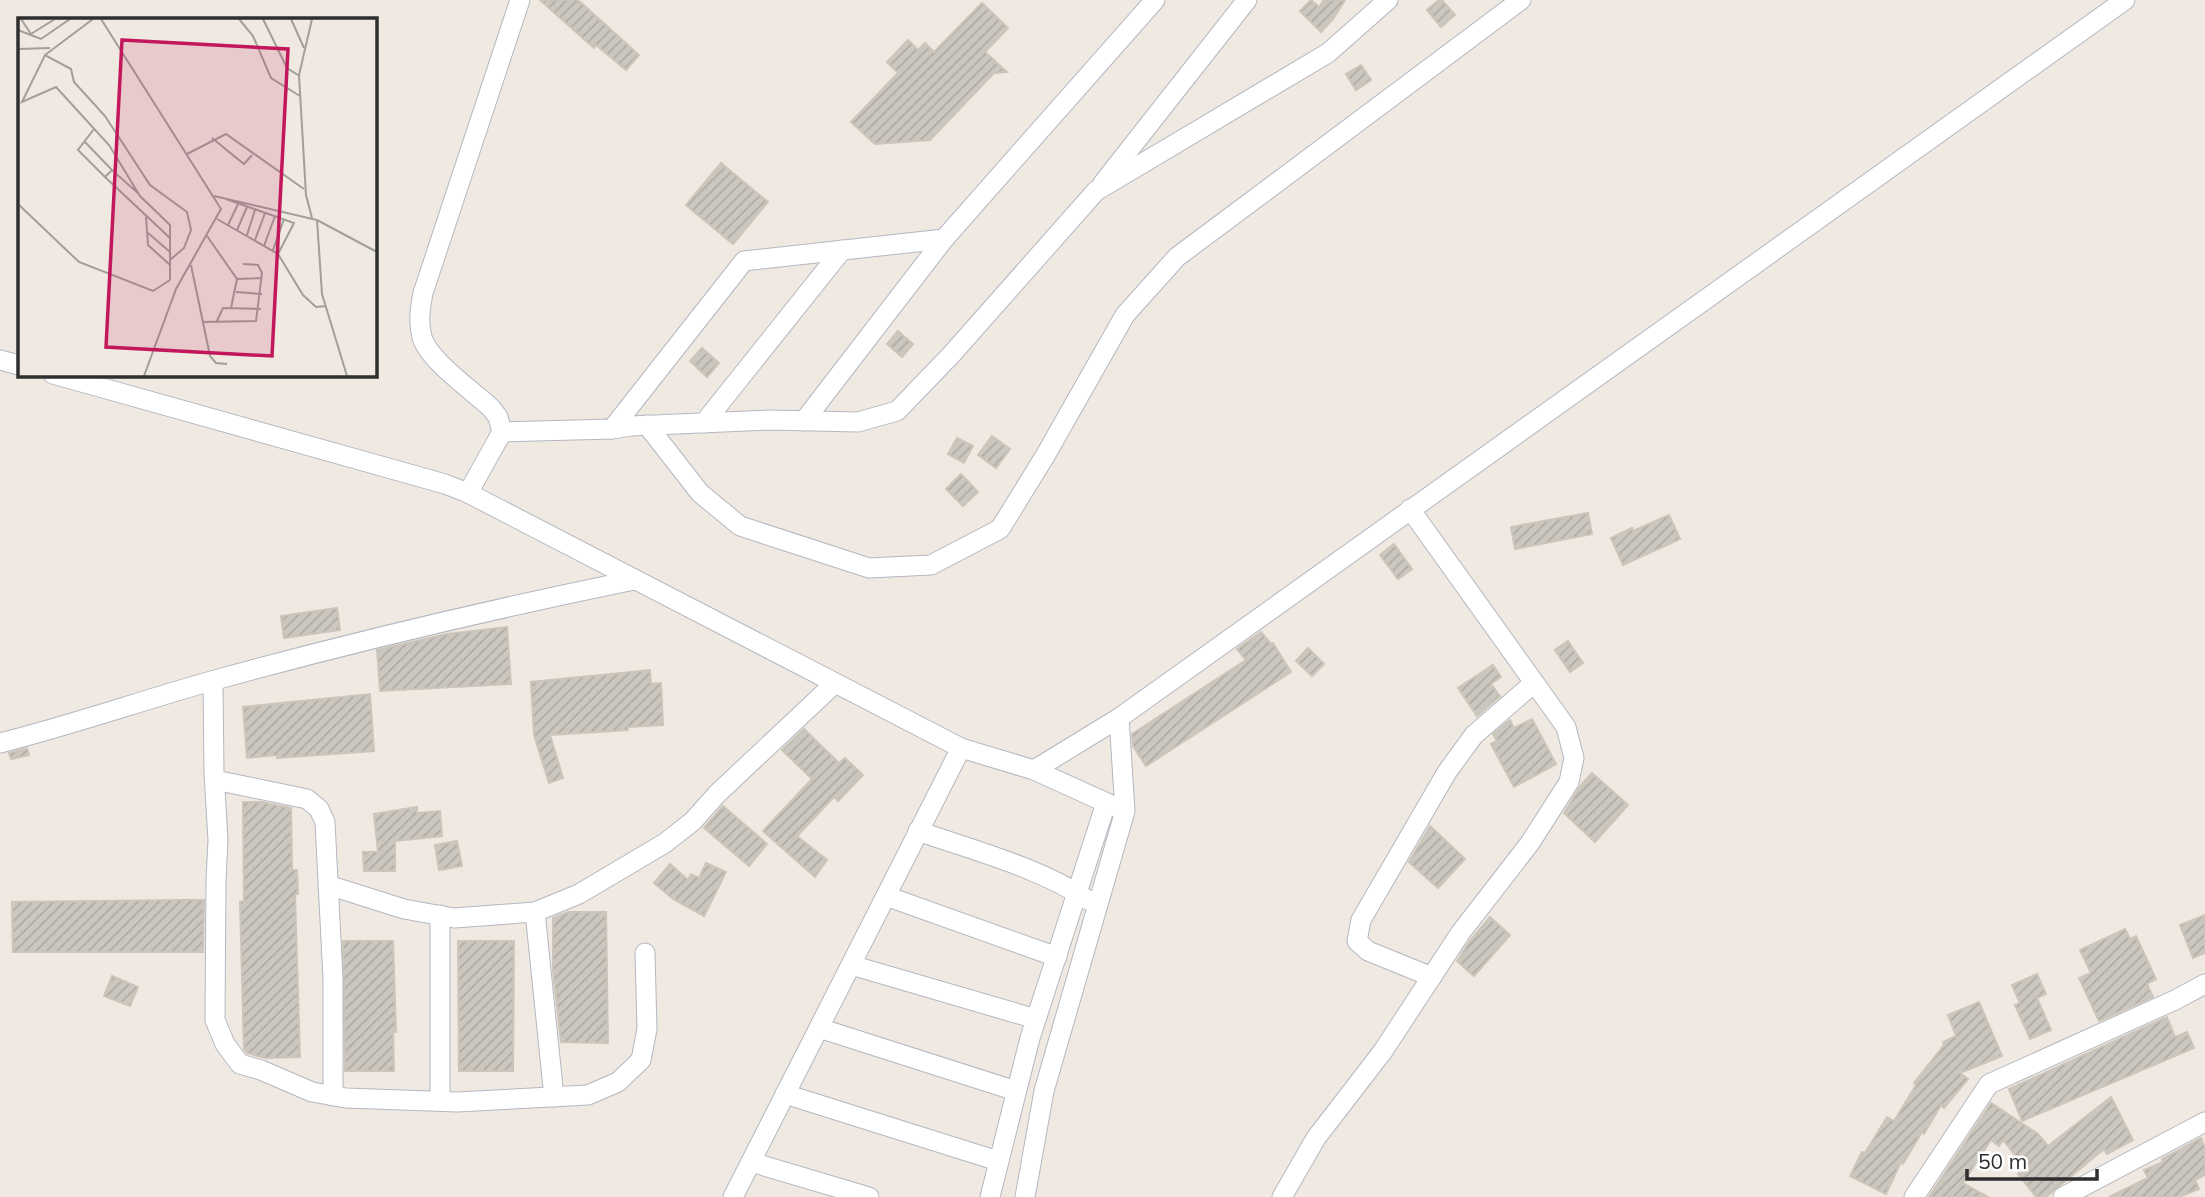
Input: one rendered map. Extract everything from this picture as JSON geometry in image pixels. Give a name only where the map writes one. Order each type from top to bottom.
[{"type":"street","points":[[468,493],[502,432],[498,417],[434,356],[422,340],[419,316],[423,293],[520,0]]},
{"type":"street","points":[[804,421],[944,239],[1155,0]]},
{"type":"street","points":[[502,432],[704,423],[858,422],[897,411],[960,345],[1096,191],[1247,0]]},
{"type":"street","points":[[1096,191],[1328,53],[1388,0]]},
{"type":"street","points":[[647,425],[699,493],[740,526],[869,568],[931,565],[1000,529],[1125,315],[1177,257],[1521,0]]},
{"type":"street","points":[[1034,770],[1119,718],[2124,0]]},
{"type":"street","points":[[612,429],[744,261],[944,239]]},
{"type":"street","points":[[704,423],[842,250]]},
{"type":"street","points":[[0,360],[18,365]]},
{"type":"street","points":[[60,376],[445,484],[468,493],[961,748],[1034,770],[1125,811]]},
{"type":"street","points":[[1282,1197],[1316,1138],[1383,1051],[1461,932],[1530,843],[1569,782],[1574,758],[1566,727],[1410,509]]},
{"type":"street","points":[[0,743],[67,726],[213,681],[526,603],[634,580]]},
{"type":"street","points":[[213,681],[218,840],[215,1020],[225,1044],[240,1064],[312,1092],[346,1098],[439,1101],[588,1095],[618,1082],[641,1060],[647,1029],[645,953]]},
{"type":"street","points":[[1432,977],[1368,951],[1357,941],[1361,920],[1447,772],[1474,735],[1534,683]]},
{"type":"street","points":[[328,885],[404,909],[454,918],[535,912],[579,894],[665,843],[693,821],[717,794],[834,684]]},
{"type":"street","points":[[1025,1197],[1044,1091],[1125,811],[1119,718]]},
{"type":"street","points":[[732,1197],[961,748]]},
{"type":"street","points":[[215,780],[307,800],[319,809],[325,822],[333,979],[333,1096]]},
{"type":"street","points":[[990,1197],[1036,1019],[1106,803]]},
{"type":"street","points":[[919,831],[1017,866],[1078,894],[1098,907]]},
{"type":"street","points":[[886,896],[1057,957]]},
{"type":"street","points":[[535,912],[554,1097]]},
{"type":"street","points":[[439,1101],[440,915]]},
{"type":"street","points":[[851,965],[1036,1019]]},
{"type":"street","points":[[1914,1197],[1989,1084],[2205,984]]},
{"type":"street","points":[[819,1028],[1016,1091]]},
{"type":"street","points":[[785,1094],[998,1161]]},
{"type":"street","points":[[2063,1197],[2205,1122]]},
{"type":"street","points":[[751,1162],[869,1197]]},
{"type":"building","points":[[540,0],[578,0],[639,55],[626,70],[596,45],[594,48]]},
{"type":"building","points":[[1311,0],[1319,7],[1324,0],[1345,0],[1321,32],[1300,11]]},
{"type":"building","points":[[1439,0],[1455,15],[1441,27],[1427,10]]},
{"type":"building","points":[[982,3],[1008,28],[985,52],[1007,72],[994,73],[930,140],[875,144],[851,122],[898,73],[887,62],[908,40],[918,50],[925,43],[934,52]]},
{"type":"building","points":[[1361,65],[1371,80],[1356,90],[1346,74]]},
{"type":"building","points":[[721,163],[768,202],[733,244],[686,205]]},
{"type":"building","points":[[898,331],[913,344],[902,357],[887,344]]},
{"type":"building","points":[[702,348],[719,363],[707,377],[690,361]]},
{"type":"building","points":[[992,436],[1010,449],[996,468],[978,455]]},
{"type":"building","points":[[957,438],[973,446],[964,463],[948,454]]},
{"type":"building","points":[[961,474],[978,492],[963,506],[946,489]]},
{"type":"building","points":[[1588,513],[1592,534],[1515,549],[1511,527]]},
{"type":"building","points":[[1669,515],[1680,539],[1623,565],[1611,538]]},
{"type":"building","points":[[1394,544],[1412,569],[1398,579],[1380,555]]},
{"type":"building","points":[[337,608],[340,630],[284,638],[281,616]]},
{"type":"building","points":[[507,627],[511,684],[380,691],[377,650],[447,634]]},
{"type":"building","points":[[1261,632],[1273,643],[1291,672],[1146,766],[1133,746],[1132,734],[1246,660],[1237,649]]},
{"type":"building","points":[[1568,641],[1583,663],[1570,672],[1555,650]]},
{"type":"building","points":[[1308,648],[1324,664],[1312,676],[1296,661]]},
{"type":"building","points":[[1493,665],[1501,677],[1491,684],[1500,696],[1477,716],[1458,688]]},
{"type":"building","points":[[650,670],[651,684],[661,683],[663,725],[550,735],[563,778],[549,783],[534,735],[531,682]]},
{"type":"building","points":[[370,694],[374,751],[247,758],[243,707]]},
{"type":"building","points":[[1532,719],[1556,764],[1514,787],[1491,744],[1497,741],[1493,734],[1510,720],[1514,728]]},
{"type":"building","points":[[804,729],[839,763],[845,758],[863,775],[838,801],[834,797],[797,836],[827,860],[815,877],[763,831],[812,779],[782,750]]},
{"type":"building","points":[[27,748],[29,755],[11,759],[9,753]]},
{"type":"building","points":[[1592,773],[1628,805],[1595,842],[1564,813],[1581,785]]},
{"type":"building","points":[[243,802],[261,802],[291,808],[292,870],[297,870],[298,894],[295,894],[300,1057],[265,1058],[247,1053],[244,1049],[240,902],[244,901]]},
{"type":"building","points":[[723,806],[767,844],[749,866],[704,828]]},
{"type":"building","points":[[417,807],[417,813],[440,811],[442,836],[395,841],[395,871],[364,871],[363,852],[378,852],[374,814]]},
{"type":"building","points":[[1430,826],[1465,859],[1438,888],[1409,862]]},
{"type":"building","points":[[457,841],[462,866],[439,870],[435,845]]},
{"type":"building","points":[[706,863],[726,872],[704,916],[673,899],[654,883],[670,864],[688,880],[691,874],[699,878]]},
{"type":"building","points":[[204,900],[203,952],[13,952],[12,902]]},
{"type":"building","points":[[568,912],[606,912],[608,1043],[561,1042],[553,971],[553,918]]},
{"type":"building","points":[[2205,915],[2205,953],[2193,958],[2180,925]]},
{"type":"building","points":[[1490,917],[1510,935],[1474,976],[1457,961]]},
{"type":"building","points":[[2125,929],[2130,939],[2136,936],[2156,979],[2147,984],[2153,997],[2099,1021],[2079,978],[2091,973],[2080,950]]},
{"type":"building","points":[[343,941],[393,941],[396,1032],[393,1032],[394,1071],[345,1071]]},
{"type":"building","points":[[458,941],[514,941],[513,1071],[459,1071]]},
{"type":"building","points":[[2037,974],[2046,994],[2037,998],[2051,1030],[2030,1039],[2015,1005],[2020,1003],[2012,985]]},
{"type":"building","points":[[112,976],[138,987],[130,1006],[104,996]]},
{"type":"building","points":[[1979,1002],[2002,1056],[1960,1073],[1968,1079],[1944,1108],[1941,1105],[1903,1164],[1901,1162],[1886,1194],[1850,1176],[1862,1152],[1865,1153],[1887,1117],[1894,1121],[1916,1085],[1914,1083],[1944,1045],[1943,1042],[1956,1036],[1948,1015]]},
{"type":"building","points":[[2167,1017],[2175,1037],[2187,1032],[2194,1048],[2022,1121],[2009,1089]]},
{"type":"building","points":[[2111,1097],[2133,1140],[2107,1154],[2104,1149],[2046,1197],[2036,1197],[2018,1174],[2025,1168],[2003,1140],[1999,1146],[1991,1140],[1963,1183],[1988,1197],[1929,1197],[1991,1103],[2038,1134],[2048,1146]]},
{"type":"building","points":[[2201,1138],[2205,1148],[2205,1175],[2195,1180],[2199,1189],[2179,1197],[2109,1197],[2148,1178],[2144,1170],[2163,1162],[2162,1159]]}]
